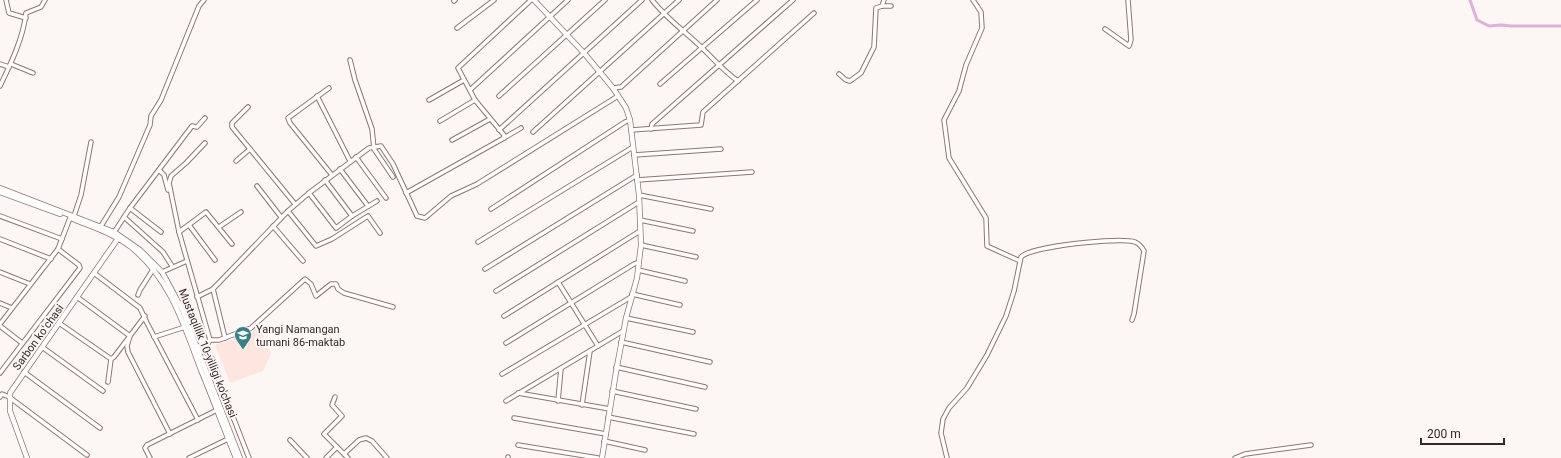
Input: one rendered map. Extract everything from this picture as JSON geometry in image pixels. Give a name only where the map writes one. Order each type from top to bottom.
[{"type":"street","points":[[6,0],[9,13],[26,18]]},
{"type":"street","points":[[0,86],[10,66],[26,18],[26,13],[41,7],[45,0]]},
{"type":"street","points":[[101,226],[119,197],[150,126],[151,116],[161,100],[199,6],[204,0]]},
{"type":"street","points":[[457,28],[494,0]]},
{"type":"street","points":[[504,138],[504,135],[498,130],[475,100],[458,68],[531,0]]},
{"type":"street","points":[[534,0],[584,53],[613,88],[626,108],[630,120],[639,195],[641,246],[638,270],[616,367],[602,458]]},
{"type":"street","points":[[470,90],[568,0]]},
{"type":"street","points":[[498,96],[605,0]]},
{"type":"street","points":[[498,130],[642,0]]},
{"type":"street","points":[[652,0],[663,14],[682,32],[702,48],[726,73],[738,81]]},
{"type":"street","points":[[533,132],[679,0]]},
{"type":"street","points":[[613,88],[621,87],[718,0]]},
{"type":"street","points":[[660,84],[757,0]]},
{"type":"street","points":[[651,129],[652,124],[793,0]]},
{"type":"street","points":[[882,6],[884,0]]},
{"type":"street","points":[[973,0],[978,5],[981,12],[982,28],[966,65],[959,92],[944,120],[949,158],[986,218],[987,246],[1020,262]]},
{"type":"street","points":[[978,0],[978,5]]},
{"type":"street","points":[[1104,29],[1129,46],[1131,40],[1128,0]]},
{"type":"street","points":[[839,74],[846,80],[850,81],[861,73],[874,45],[876,8],[891,6]]},
{"type":"street","points":[[631,130],[701,125],[703,112],[814,13]]},
{"type":"street","points":[[350,60],[355,80],[372,129],[373,146],[393,177]]},
{"type":"street","points":[[0,64],[33,73]]},
{"type":"street","points":[[428,100],[464,80]]},
{"type":"street","points":[[329,88],[288,118],[290,123],[332,175]]},
{"type":"street","points":[[317,96],[350,162]]},
{"type":"street","points":[[197,297],[213,289],[295,204],[325,180],[373,146],[381,146],[393,164],[417,216],[425,218],[451,196],[477,184],[618,96]]},
{"type":"street","points":[[440,121],[475,100]]},
{"type":"street","points":[[248,108],[231,125],[295,204]]},
{"type":"street","points":[[113,233],[192,126],[197,127],[205,118]]},
{"type":"street","points":[[452,140],[490,119]]},
{"type":"street","points":[[491,209],[562,162],[630,120]]},
{"type":"street","points":[[406,193],[521,128]]},
{"type":"street","points":[[22,343],[0,325],[58,249],[80,195],[91,142]]},
{"type":"street","points":[[205,142],[186,163],[170,177],[170,188],[179,232],[210,340],[207,345],[208,354]]},
{"type":"street","points":[[478,242],[633,147]]},
{"type":"street","points":[[634,155],[721,149]]},
{"type":"street","points":[[236,161],[250,150]]},
{"type":"street","points":[[356,157],[386,198]]},
{"type":"street","points":[[340,169],[368,206]]},
{"type":"street","points":[[159,170],[164,175],[178,225]]},
{"type":"street","points":[[485,269],[637,178],[752,172]]},
{"type":"street","points":[[325,180],[352,216]]},
{"type":"street","points":[[257,186],[281,217]]},
{"type":"street","name":"Mustaqillik 10-yilligi ko'chasi","points":[[0,188],[113,233]]},
{"type":"street","name":"Mustaqillik 10-yilligi ko'chasi","points":[[0,192],[101,226],[140,250],[154,267],[170,293],[185,327],[236,458]]},
{"type":"street","points":[[309,193],[336,228],[352,216],[377,201]]},
{"type":"street","points":[[639,195],[711,209]]},
{"type":"street","points":[[496,291],[639,202]]},
{"type":"street","points":[[130,208],[161,232]]},
{"type":"street","points":[[288,211],[316,246],[332,239],[368,216],[380,233]]},
{"type":"street","points":[[179,232],[206,212],[232,244]]},
{"type":"street","points":[[219,227],[241,212]]},
{"type":"street","points":[[0,216],[62,239]]},
{"type":"street","points":[[124,218],[163,252],[172,266]]},
{"type":"street","points":[[640,220],[693,231]]},
{"type":"street","points":[[189,225],[215,260]]},
{"type":"street","points":[[273,226],[303,261]]},
{"type":"street","points":[[504,316],[640,231]]},
{"type":"street","name":"Sarbon koʻchasi","points":[[9,398],[13,387],[119,237]]},
{"type":"street","points":[[0,240],[51,259]]},
{"type":"street","points":[[948,458],[942,433],[943,419],[949,408],[967,388],[987,355],[1008,310],[1014,291],[1021,257],[1027,252],[1066,245],[1115,240],[1136,243],[1144,251],[1132,320]]},
{"type":"street","points":[[641,246],[696,257]]},
{"type":"street","points":[[0,373],[80,268],[79,265],[58,249]]},
{"type":"street","points":[[162,272],[172,266],[187,261]]},
{"type":"street","points":[[506,343],[571,302],[639,262]]},
{"type":"street","points":[[138,295],[154,267]]},
{"type":"street","name":"Mustaqillik 10-yilligi ko'chasi","points":[[154,267],[162,272],[175,293],[240,458]]},
{"type":"street","points":[[638,270],[685,281]]},
{"type":"street","points":[[0,272],[30,284]]},
{"type":"street","points":[[94,273],[140,308],[198,420]]},
{"type":"street","points":[[210,340],[225,338],[251,328],[305,279],[311,284],[316,296],[331,284],[336,284],[338,289],[344,293],[393,307]]},
{"type":"street","points":[[558,282],[598,346]]},
{"type":"street","points":[[213,289],[225,338]]},
{"type":"street","points":[[502,374],[632,295],[680,305]]},
{"type":"street","points":[[77,297],[130,336]]},
{"type":"street","points":[[0,303],[12,308]]},
{"type":"street","points":[[108,382],[111,359],[145,316]]},
{"type":"street","points":[[626,318],[693,332]]},
{"type":"street","points":[[59,323],[111,359]]},
{"type":"street","points":[[154,337],[185,327]]},
{"type":"street","points":[[506,401],[623,331]]},
{"type":"street","points":[[130,336],[127,346],[128,352],[170,434]]},
{"type":"street","points":[[621,342],[710,362]]},
{"type":"street","points":[[196,345],[208,354],[214,361],[219,381],[249,458]]},
{"type":"street","points":[[42,347],[103,391]]},
{"type":"street","points":[[582,405],[590,351]]},
{"type":"street","points":[[616,367],[705,387]]},
{"type":"street","points":[[558,401],[561,368]]},
{"type":"street","points":[[24,372],[100,428]]},
{"type":"street","points":[[612,391],[696,409]]},
{"type":"street","points":[[518,394],[610,409]]},
{"type":"street","points":[[1,395],[9,398],[87,455]]},
{"type":"street","points":[[335,397],[332,405],[342,416],[324,434],[348,458]]},
{"type":"street","points":[[9,398],[10,411],[27,458]]},
{"type":"street","points":[[150,458],[145,447],[217,410]]},
{"type":"street","points":[[608,417],[694,434]]},
{"type":"street","points":[[514,418],[606,434]]},
{"type":"street","points":[[344,454],[359,440],[366,438],[372,441],[387,458]]},
{"type":"street","points":[[188,458],[228,439]]},
{"type":"street","points":[[290,440],[307,458]]},
{"type":"street","points":[[604,441],[645,450]]},
{"type":"street","points":[[518,445],[598,458]]},
{"type":"street","points":[[1235,458],[1245,454],[1311,445]]},
{"type":"street","points":[[326,458],[337,447]]},
{"type":"shaded area","name":"Yangi Namangan tumani 86-maktab","points":[[258,326],[261,329],[271,354],[263,371],[230,383],[215,345],[251,333]]},
{"type":"waterway","points":[[1470,0],[1477,20],[1489,26],[1561,26]]},
{"type":"place","name":"Yangi Namangan tumani 86-maktab","points":[[243,350]]}]
